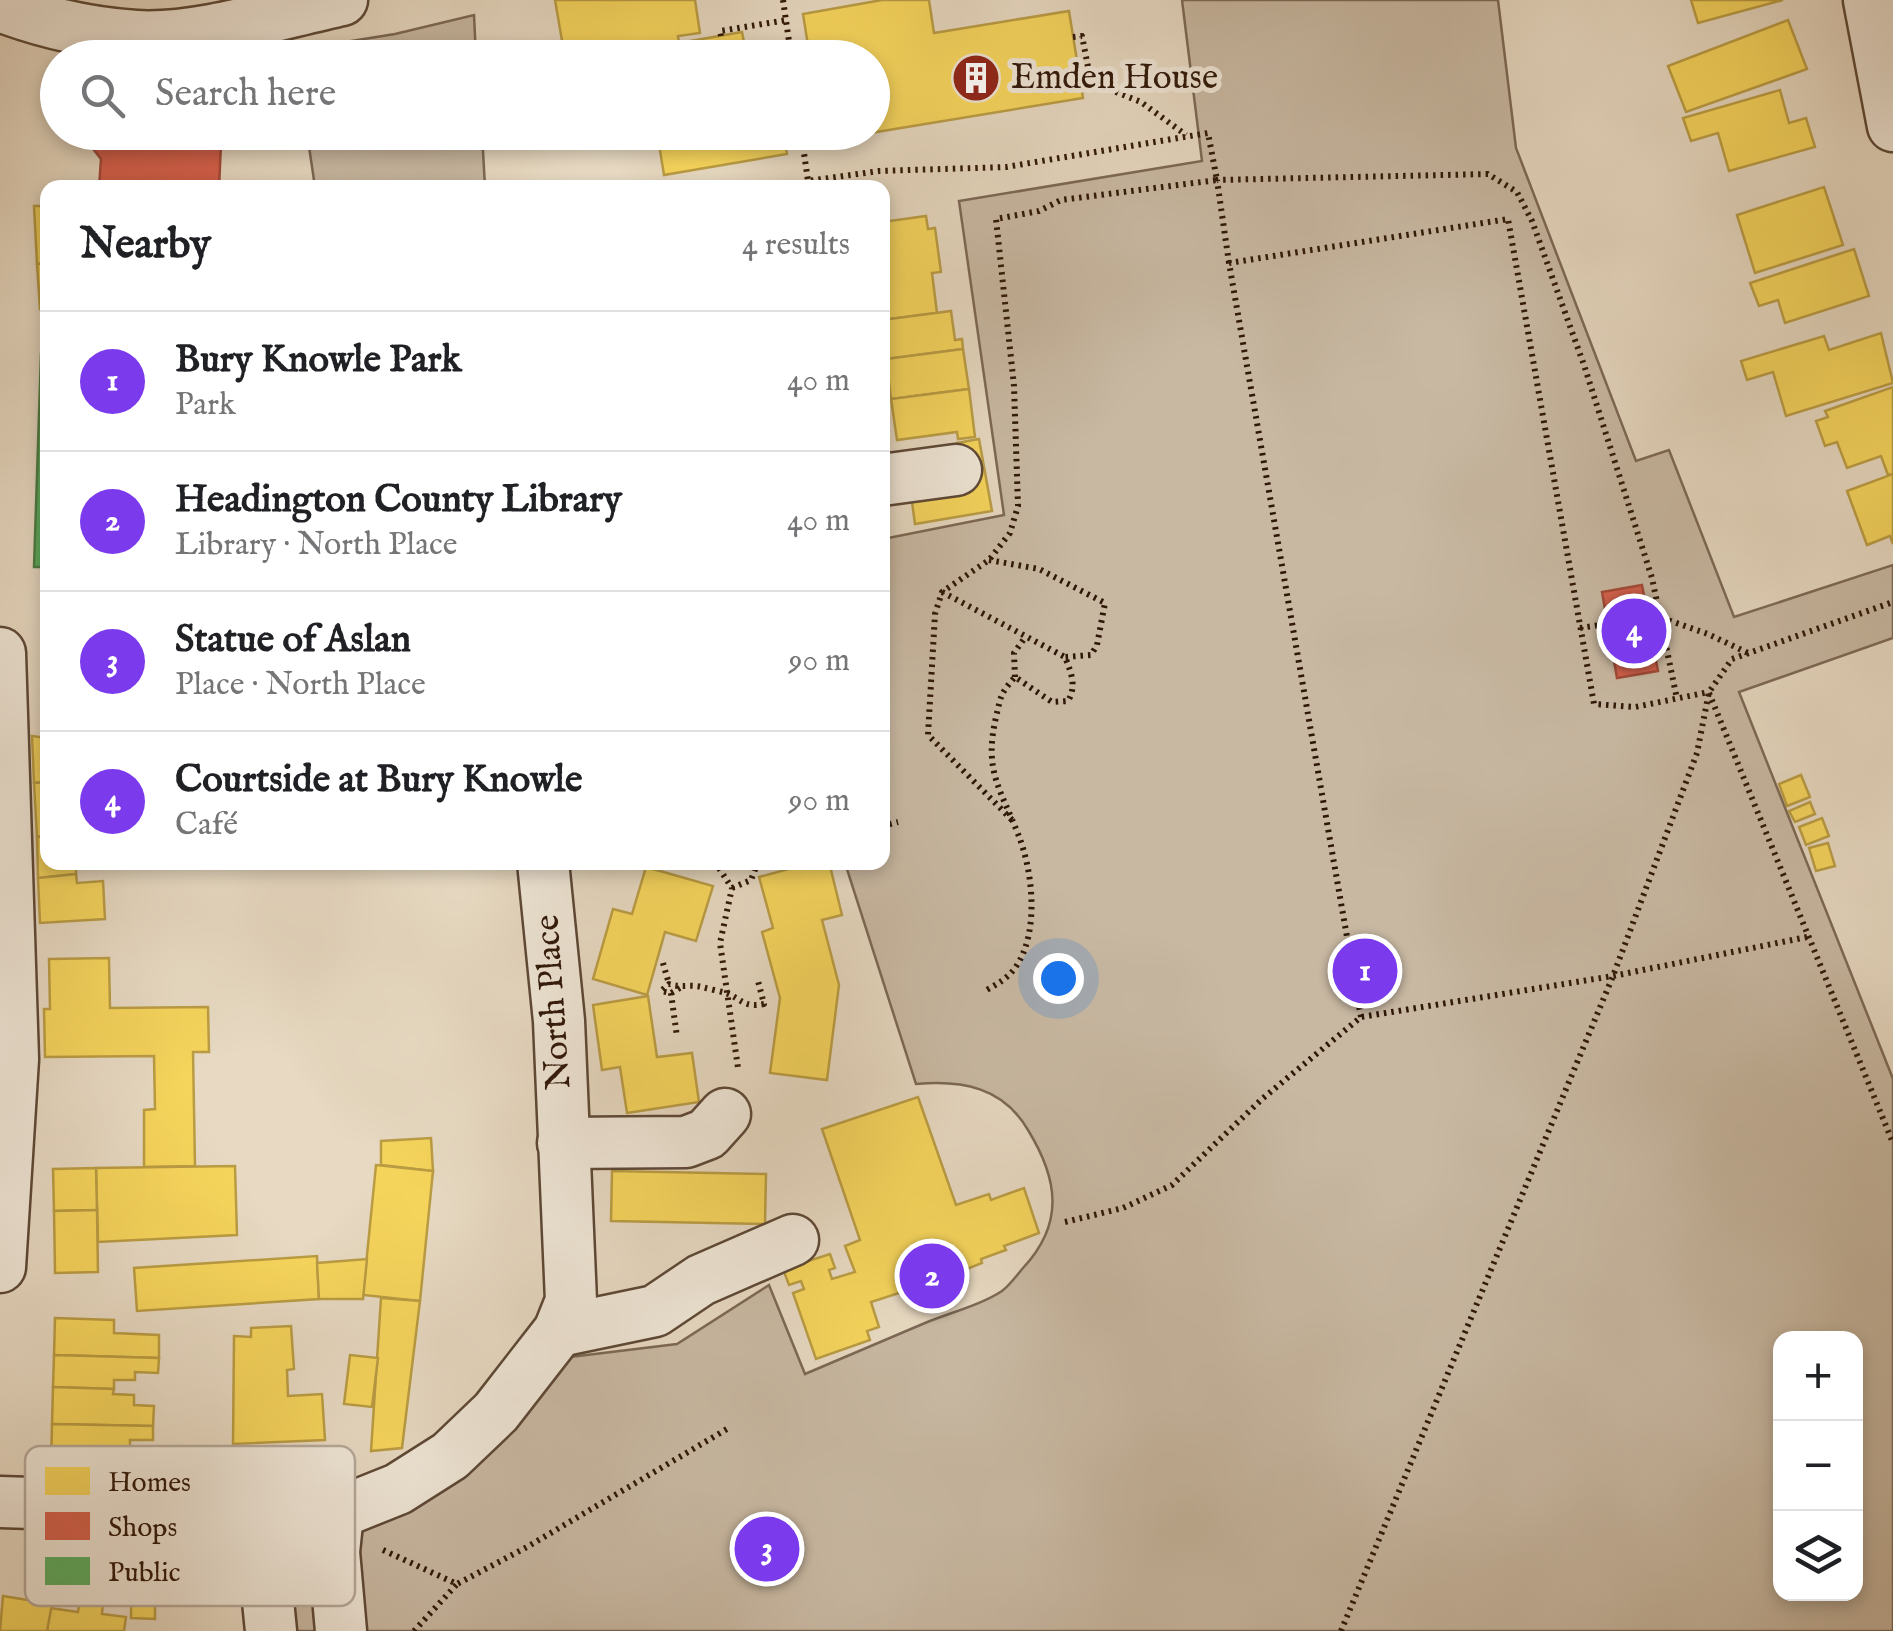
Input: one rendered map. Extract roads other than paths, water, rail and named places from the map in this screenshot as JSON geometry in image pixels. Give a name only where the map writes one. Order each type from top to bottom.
[{"type":"street","points":[[15,6],[60,24],[138,36],[198,32],[342,0]]},
{"type":"street","points":[[1869,0],[1893,126]]},
{"type":"street","points":[[890,479],[956,470]]},
{"type":"street","points":[[0,653],[12,1059],[0,1267]]},
{"type":"street","name":"North Place","points":[[355,1506],[398,1489],[450,1456],[496,1412],[559,1331],[571,1301],[559,1021],[544,870]]},
{"type":"street","points":[[564,1142],[686,1142],[708,1134],[725,1114]]},
{"type":"street","points":[[559,1331],[655,1311],[702,1280],[793,1240]]},
{"type":"street","name":"North Place","points":[[0,1502],[25,1503]]},
{"type":"street","points":[[268,1606],[271,1631]]},
{"type":"street","points":[[339,1606],[341,1631]]},
{"type":"place","name":"Emden House","points":[[976,78]]},
{"type":"place","name":"Courtside at Bury Knowle","points":[[1634,631]]},
{"type":"place","name":"Bury Knowle Park","points":[[1365,971]]},
{"type":"place","name":"Headington County Library","points":[[932,1276]]},
{"type":"place","name":"Statue of Aslan","points":[[767,1549]]}]
